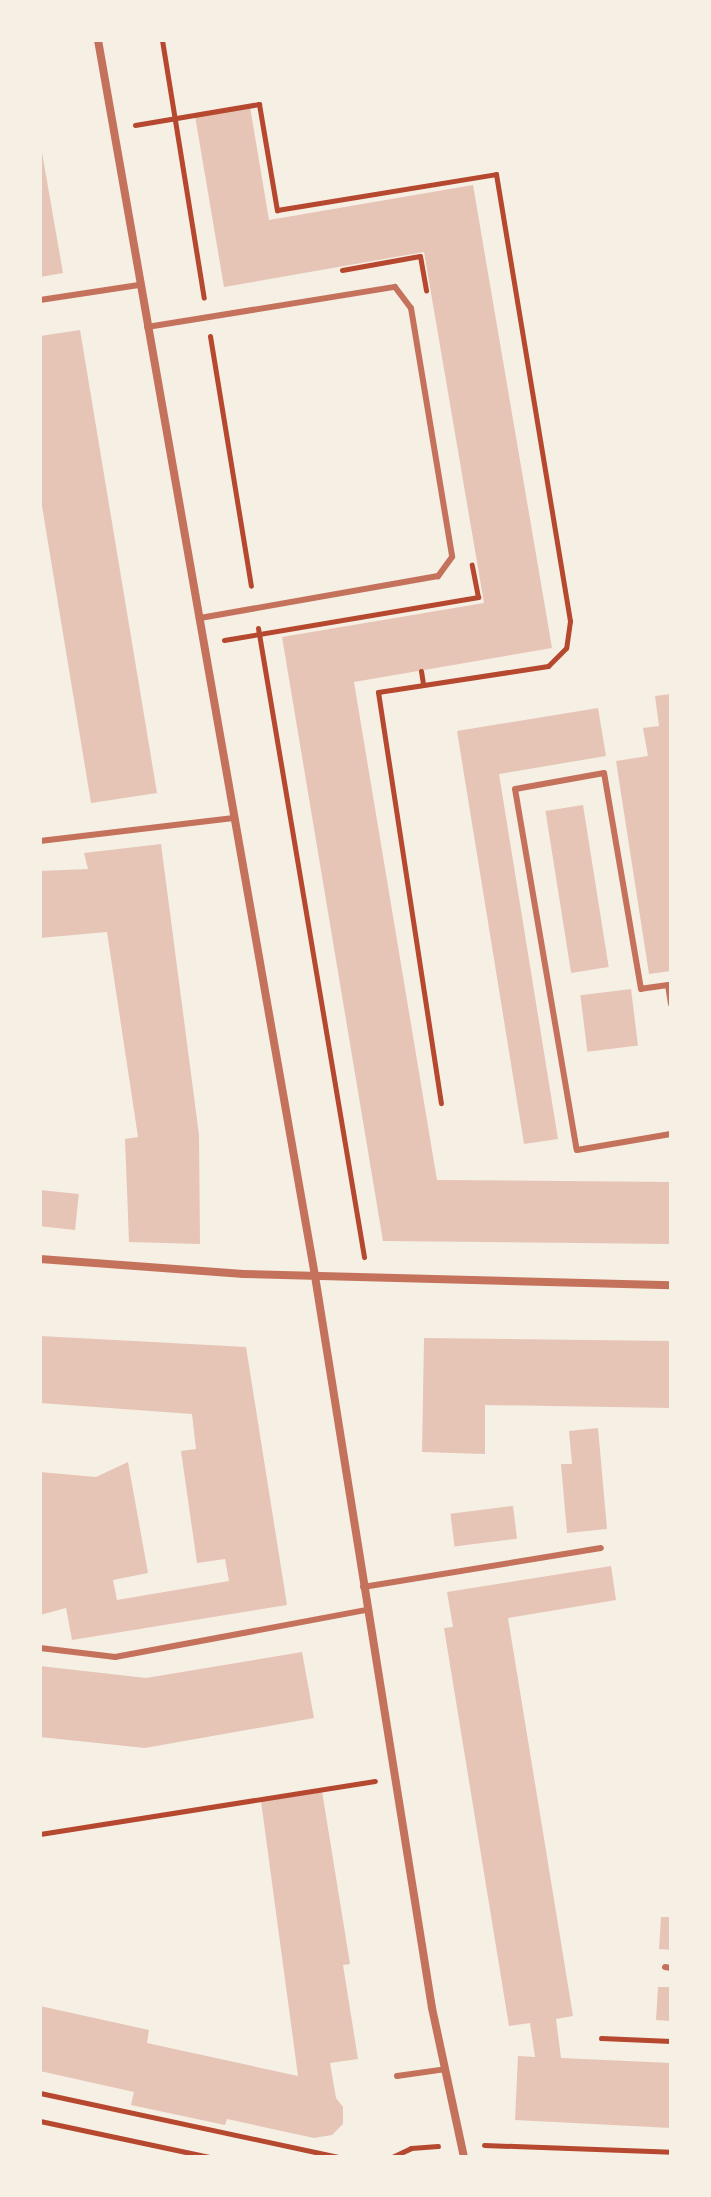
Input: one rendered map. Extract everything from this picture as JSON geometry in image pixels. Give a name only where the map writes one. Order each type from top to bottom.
[{"type":"street","points":[[98,40],[315,1276],[394,1778],[464,2157]]},
{"type":"street","points":[[40,1259],[315,1276],[671,1285]]},
{"type":"lane","points":[[40,300],[139,285]]},
{"type":"lane","points":[[146,327],[395,287],[411,308],[452,557],[438,576],[199,618]]},
{"type":"lane","points":[[671,1004],[668,985],[641,989],[604,773],[515,789],[577,1150],[671,1134]]},
{"type":"lane","points":[[40,841],[234,818]]},
{"type":"lane","points":[[363,1587],[601,1548]]},
{"type":"lane","points":[[40,1648],[115,1657],[367,1610]]},
{"type":"lane","points":[[397,2076],[446,2069]]},
{"type":"path","points":[[162,40],[367,1278]]},
{"type":"path","points":[[327,272],[420,256],[428,303]]},
{"type":"path","points":[[188,296],[219,291]]},
{"type":"path","points":[[204,644],[478,597],[470,551]]},
{"type":"path","points":[[421,671],[423,684]]},
{"type":"path","points":[[40,1834],[394,1778]]},
{"type":"path","points":[[601,2038],[671,2041]]},
{"type":"path","points":[[40,2093],[338,2157]]},
{"type":"path","points":[[40,2121],[209,2157]]},
{"type":"path","points":[[392,2157],[411,2148],[464,2145],[671,2152]]},
{"type":"building","points":[[250,107],[269,220],[473,185],[552,648],[354,682],[437,1180],[671,1182],[671,1244],[383,1241],[282,637],[484,603],[424,252],[224,287],[195,116]]},
{"type":"building","points":[[40,141],[63,273],[40,277]]},
{"type":"building","points":[[80,330],[157,793],[91,803],[40,494],[40,336]]},
{"type":"building","points":[[671,694],[671,971],[649,974],[616,761],[648,756],[643,728],[659,726],[655,696]]},
{"type":"building","points":[[598,708],[606,756],[499,774],[558,1139],[524,1144],[457,731]]},
{"type":"building","points":[[583,805],[609,967],[571,973],[545,811]]},
{"type":"building","points":[[161,844],[199,1135],[200,1244],[129,1242],[125,1139],[138,1137],[107,932],[40,938],[40,871],[88,869],[84,853]]},
{"type":"building","points":[[631,989],[638,1046],[587,1052],[580,995]]},
{"type":"building","points":[[40,1190],[79,1194],[75,1230],[40,1226]]},
{"type":"building","points":[[40,1336],[246,1347],[287,1605],[72,1640],[66,1608],[40,1615],[40,1472],[96,1477],[128,1462],[148,1573],[113,1580],[117,1600],[229,1581],[225,1559],[197,1563],[181,1451],[196,1449],[192,1414],[40,1403]]},
{"type":"building","points":[[424,1338],[671,1341],[671,1408],[485,1405],[485,1454],[422,1452]]},
{"type":"building","points":[[598,1428],[607,1529],[567,1533],[561,1464],[572,1464],[569,1431]]},
{"type":"building","points":[[513,1506],[517,1539],[454,1546],[450,1514]]},
{"type":"building","points":[[611,1566],[616,1600],[508,1618],[573,2016],[556,2019],[561,2058],[671,2063],[671,2128],[515,2120],[518,2056],[535,2057],[530,2023],[509,2026],[444,1628],[453,1627],[447,1592]]},
{"type":"building","points":[[302,1652],[314,1718],[145,1748],[40,1737],[40,1666],[146,1678]]},
{"type":"building","points":[[322,1791],[350,1964],[343,1965],[358,2059],[330,2063],[336,2098],[343,2107],[343,2124],[332,2135],[314,2138],[227,2119],[225,2125],[131,2105],[134,2092],[40,2071],[40,2006],[149,2030],[147,2043],[298,2076],[261,1801]]},
{"type":"building","points":[[661,1917],[671,1917],[671,1950],[659,1949]]},
{"type":"building","points":[[658,1987],[671,1987],[671,2021],[656,2020]]}]
